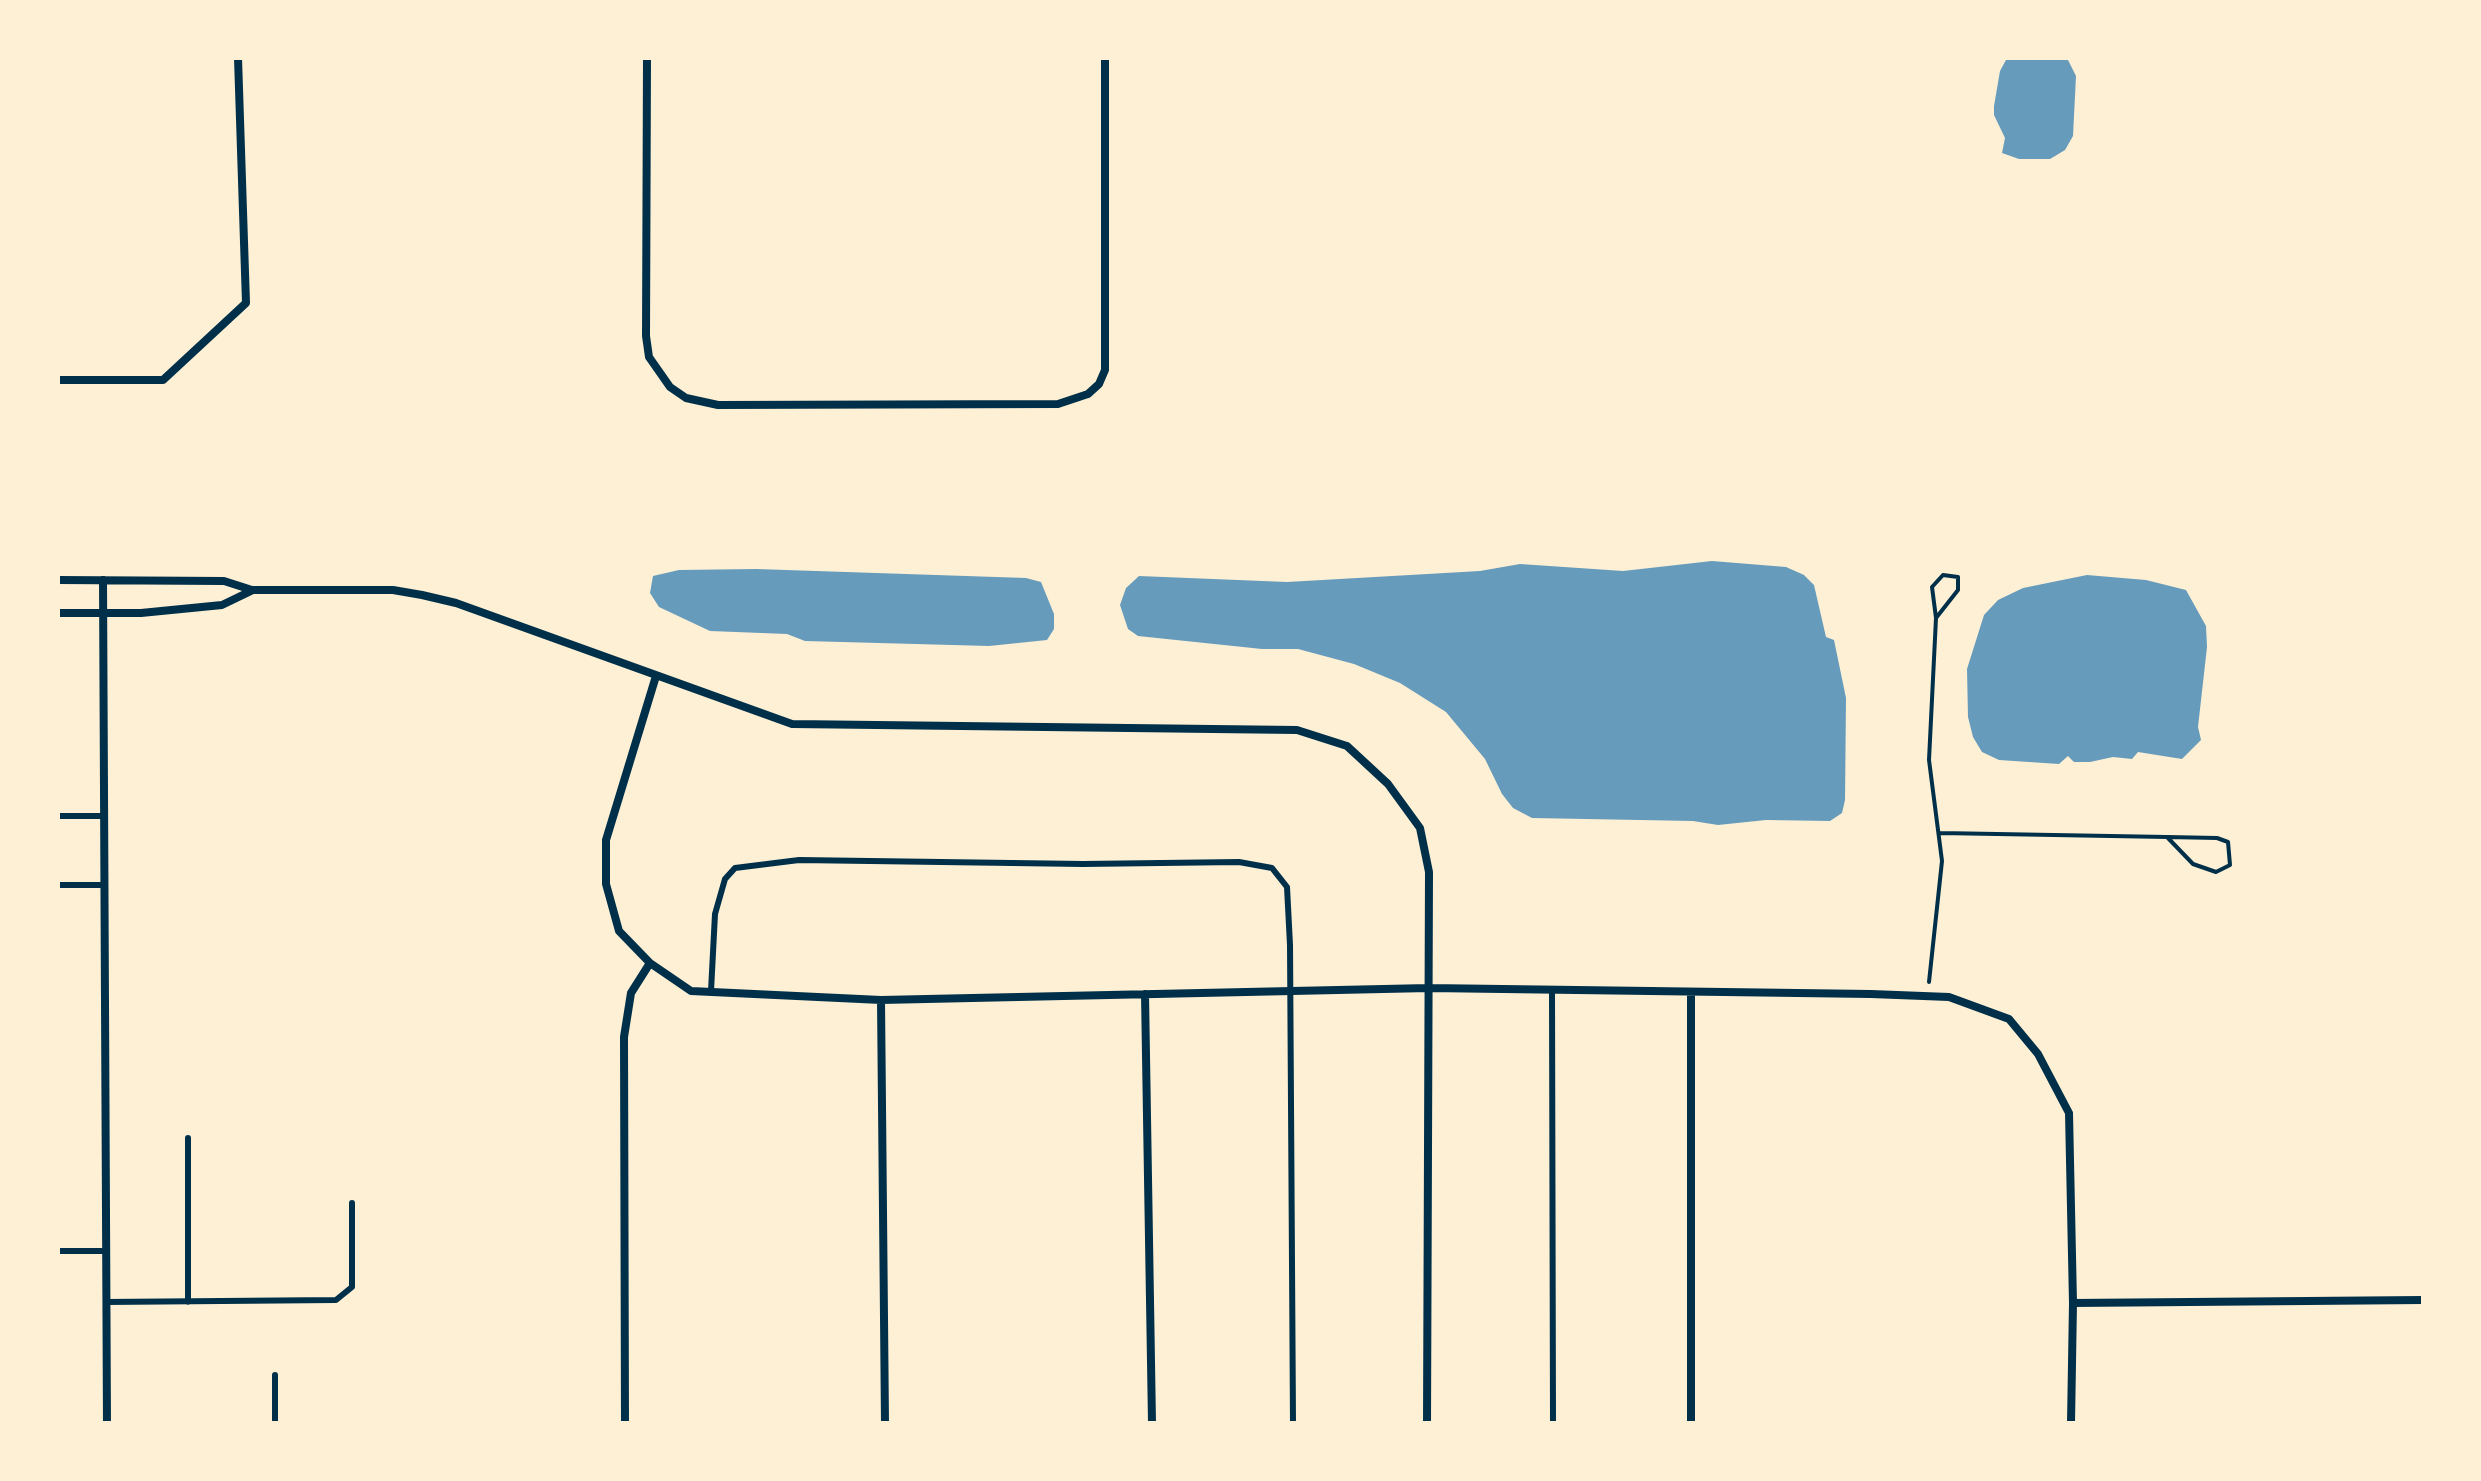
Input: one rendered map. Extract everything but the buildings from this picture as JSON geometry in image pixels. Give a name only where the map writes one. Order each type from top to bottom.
[{"type":"street","points":[[58,380],[163,380],[246,303],[238,58]]},
{"type":"street","points":[[647,58],[646,336],[649,357],[658,372],[670,387],[699,403],[895,404],[1058,404],[1075,401],[1099,384],[1105,370],[1106,333],[1105,58]]},
{"type":"street","points":[[58,580],[224,581],[252,590],[393,590],[422,595],[456,603],[792,724],[1297,730],[1347,746],[1388,784],[1420,828],[1429,872],[1427,1423]]},
{"type":"street","points":[[103,580],[107,1423]]},
{"type":"street","points":[[58,613],[222,605],[252,590]]},
{"type":"street","points":[[656,676],[606,840],[606,884],[619,931],[650,963],[691,991],[881,1000],[1429,988],[1927,996],[1949,997],[2009,1019],[2038,1054],[2069,1113],[2073,1303],[2071,1423]]},
{"type":"street","points":[[625,1423],[624,1037],[631,993],[650,963]]},
{"type":"street","points":[[1145,994],[1152,1423]]},
{"type":"street","points":[[1691,994],[1691,1423]]},
{"type":"street","points":[[881,1000],[885,1423]]},
{"type":"street","points":[[2073,1303],[2423,1300]]},
{"type":"lane","points":[[58,816],[103,816]]},
{"type":"lane","points":[[711,991],[715,914],[725,879],[735,868],[799,860],[1239,862],[1272,868],[1287,887],[1291,991],[1293,1423]]},
{"type":"lane","points":[[58,885],[104,885]]},
{"type":"lane","points":[[1552,991],[1553,1423]]},
{"type":"lane","points":[[188,1138],[188,1302]]},
{"type":"lane","points":[[106,1302],[336,1300],[352,1287],[352,1203]]},
{"type":"lane","points":[[58,1251],[106,1251]]},
{"type":"lane","points":[[275,1375],[275,1423]]},
{"type":"path","points":[[1927,996],[1942,881],[1940,833],[1932,800],[1929,760],[1936,618],[1932,587],[1943,575],[1958,577],[1958,590],[1936,618]]},
{"type":"path","points":[[1940,833],[2167,837],[2223,840],[2231,850],[2230,865],[2224,871],[2216,872],[2193,864],[2167,837]]},
{"type":"water","points":[[2007,58],[2067,58],[2076,76],[2073,136],[2065,150],[2050,159],[2019,159],[2002,153],[2005,138],[1994,115],[1994,106],[2000,71]]},
{"type":"water","points":[[1712,561],[1786,567],[1804,575],[1814,585],[1826,637],[1834,640],[1846,698],[1845,800],[1842,813],[1830,821],[1766,820],[1718,825],[1693,821],[1532,818],[1513,808],[1502,794],[1485,759],[1446,712],[1400,683],[1354,664],[1298,649],[1262,649],[1138,636],[1128,629],[1120,605],[1126,588],[1139,576],[1287,582],[1480,571],[1520,564],[1623,571]]},
{"type":"water","points":[[756,569],[1026,578],[1041,582],[1054,614],[1054,629],[1047,640],[989,646],[805,641],[787,634],[710,631],[659,607],[650,593],[653,576],[679,570]]},
{"type":"water","points":[[2087,575],[2146,580],[2186,590],[2206,626],[2207,647],[2198,727],[2201,740],[2182,759],[2138,752],[2132,759],[2113,757],[2090,762],[2074,762],[2068,756],[2059,764],[1999,760],[1982,752],[1973,737],[1968,717],[1967,669],[1984,615],[1998,600],[2023,588]]}]
